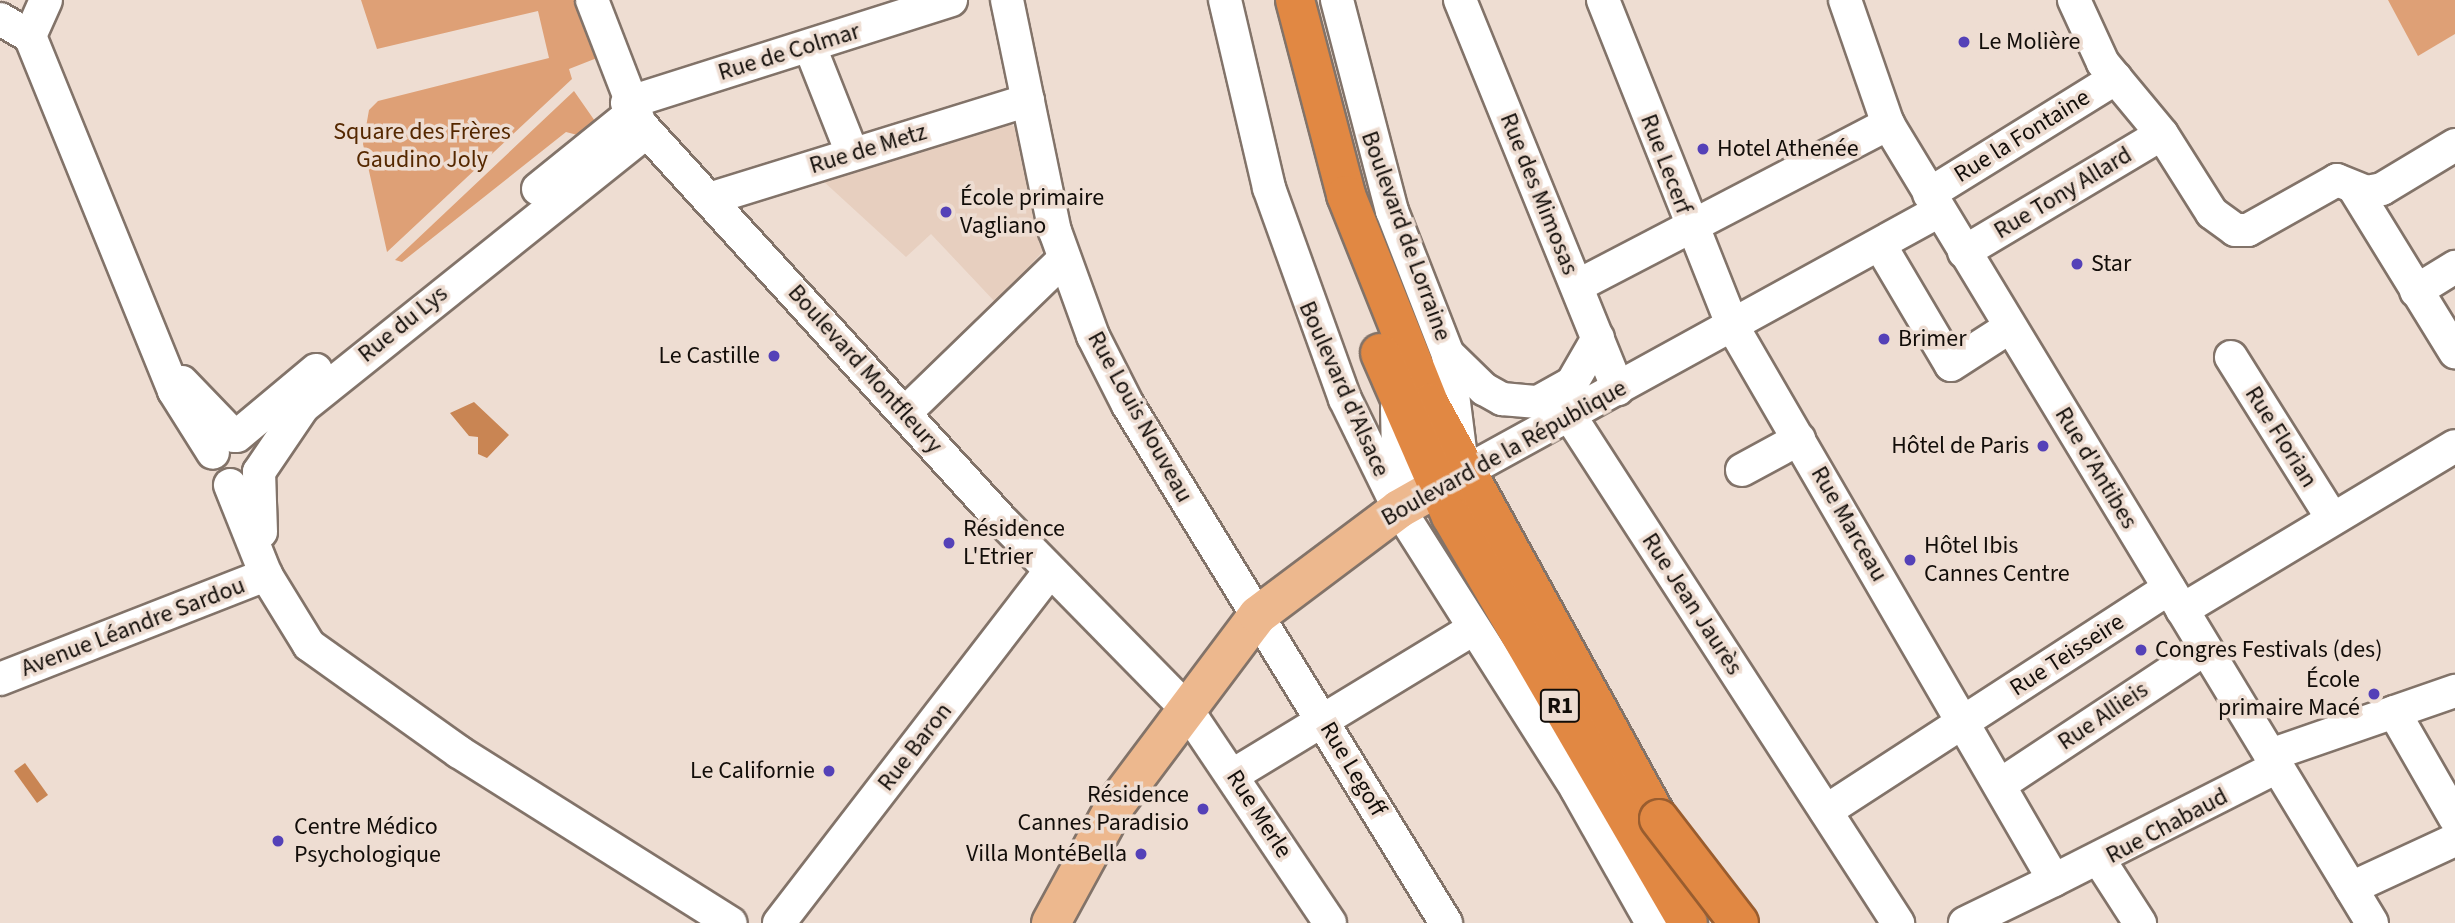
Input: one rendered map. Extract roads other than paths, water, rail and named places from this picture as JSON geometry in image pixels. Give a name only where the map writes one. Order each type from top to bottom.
[{"type":"highway","points":[[1273,0],[1322,199],[1396,393],[1449,480]]},
{"type":"highway","name":"R1","points":[[1295,0],[1346,195],[1399,333],[1449,480],[1688,923]]},
{"type":"highway","name":"R1","points":[[1449,480],[1659,819],[1716,923]]},
{"type":"highway","points":[[1659,819],[1739,923]]},
{"type":"main road","name":"Boulevard de la République","points":[[1051,923],[1116,804],[1185,707],[1258,615],[1399,509],[1449,480]]},
{"type":"street","points":[[30,36],[46,0]]},
{"type":"street","name":"Boulevard Montfleury","points":[[592,0],[635,116],[1050,571],[1185,707]]},
{"type":"street","name":"Rue de Colmar","points":[[635,116],[810,47],[951,0]]},
{"type":"street","name":"Rue Louis Nouveau","points":[[1007,0],[1063,260],[1121,393],[1258,615]]},
{"type":"street","name":"Boulevard d'Alsace","points":[[1225,0],[1296,277],[1399,509],[1652,923]]},
{"type":"street","name":"Rue des Mimosas","points":[[1460,0],[1618,388]]},
{"type":"street","name":"Rue Lecerf","points":[[1603,0],[1690,227],[1733,327]]},
{"type":"street","name":"Rue d'Antibes","points":[[1845,0],[1888,124],[2372,923]]},
{"type":"street","points":[[2074,0],[2116,78],[2162,134],[2212,213],[2235,230],[2248,230],[2337,180],[2354,188],[2382,189],[2455,145]]},
{"type":"street","name":"Boulevard de Lorraine","points":[[1345,2],[1392,211],[1448,355],[1449,480]]},
{"type":"street","points":[[0,19],[30,36],[182,410],[228,442],[256,445],[266,575]]},
{"type":"street","points":[[810,47],[852,153]]},
{"type":"street","name":"Rue la Fontaine","points":[[1934,202],[2116,78]]},
{"type":"street","name":"Rue de Metz","points":[[709,199],[1028,100]]},
{"type":"street","name":"Rue du Lys","points":[[258,472],[314,396],[559,186],[635,116]]},
{"type":"street","points":[[1577,286],[1888,124]]},
{"type":"street","name":"Rue Tony Allard","points":[[1965,252],[2162,134]]},
{"type":"street","name":"Rue du Lys","points":[[228,442],[559,186]]},
{"type":"street","points":[[2354,188],[2455,352]]},
{"type":"street","name":"Boulevard de la République","points":[[1449,480],[1564,405],[1618,388],[1880,245],[1934,202]]},
{"type":"street","points":[[1880,245],[1951,365],[2010,327]]},
{"type":"street","points":[[905,413],[1063,260]]},
{"type":"street","points":[[2416,291],[2455,267]]},
{"type":"street","name":"Rue Marceau","points":[[1733,327],[2001,784],[2054,880]]},
{"type":"street","points":[[1448,355],[1502,399],[1564,405],[1598,338]]},
{"type":"street","name":"Rue Florian","points":[[2231,357],[2332,518]]},
{"type":"street","points":[[1396,393],[1399,509]]},
{"type":"street","name":"Rue Jean Jaurès","points":[[1564,405],[1898,923]]},
{"type":"street","points":[[1742,470],[1799,439]]},
{"type":"street","points":[[228,442],[216,476],[230,485],[266,575],[309,645],[459,752],[731,923]]},
{"type":"street","name":"Rue Teisseire","points":[[1826,811],[1964,721],[2175,599],[2332,518],[2455,446]]},
{"type":"street","points":[[230,485],[247,484],[258,472]]},
{"type":"street","name":"Rue Baron","points":[[779,923],[1050,571]]},
{"type":"street","name":"Avenue Léandre Sardou","points":[[0,679],[266,575]]},
{"type":"street","name":"Rue Legoff","points":[[1258,615],[1446,923]]},
{"type":"street","points":[[1233,775],[1473,629]]},
{"type":"street","name":"Rue Allieis","points":[[2001,784],[2205,649]]},
{"type":"street","name":"Rue Chabaud","points":[[1965,923],[2100,861],[2274,761],[2393,712],[2455,691]]},
{"type":"street","name":"Rue Merle","points":[[1185,707],[1330,923]]},
{"type":"street","points":[[2393,712],[2455,818]]},
{"type":"street","points":[[2351,888],[2455,840]]},
{"type":"street","points":[[2100,861],[2140,923]]},
{"type":"place","name":"Le Molière","points":[[1964,42]]},
{"type":"place","name":"Hotel Athenée","points":[[1703,149]]},
{"type":"place","name":"École primaire Vagliano","points":[[946,212]]},
{"type":"place","name":"Star","points":[[2077,264]]},
{"type":"place","name":"Brimer","points":[[1884,339]]},
{"type":"place","name":"Le Castille","points":[[774,356]]},
{"type":"place","name":"Hôtel de Paris","points":[[2043,446]]},
{"type":"place","name":"Résidence L'Etrier","points":[[949,543]]},
{"type":"place","name":"Hôtel Ibis Cannes Centre","points":[[1910,560]]},
{"type":"place","name":"Congres Festivals (des)","points":[[2141,650]]},
{"type":"place","name":"École primaire Macé","points":[[2374,694]]},
{"type":"place","name":"Le Californie","points":[[829,771]]},
{"type":"place","name":"Résidence Cannes Paradisio","points":[[1203,809]]},
{"type":"place","name":"Centre Médico Psychologique","points":[[278,841]]},
{"type":"place","name":"Villa MontéBella","points":[[1141,854]]},
{"type":"park label","name":"Square des Frères Gaudino Joly","points":[[422,146]]}]
